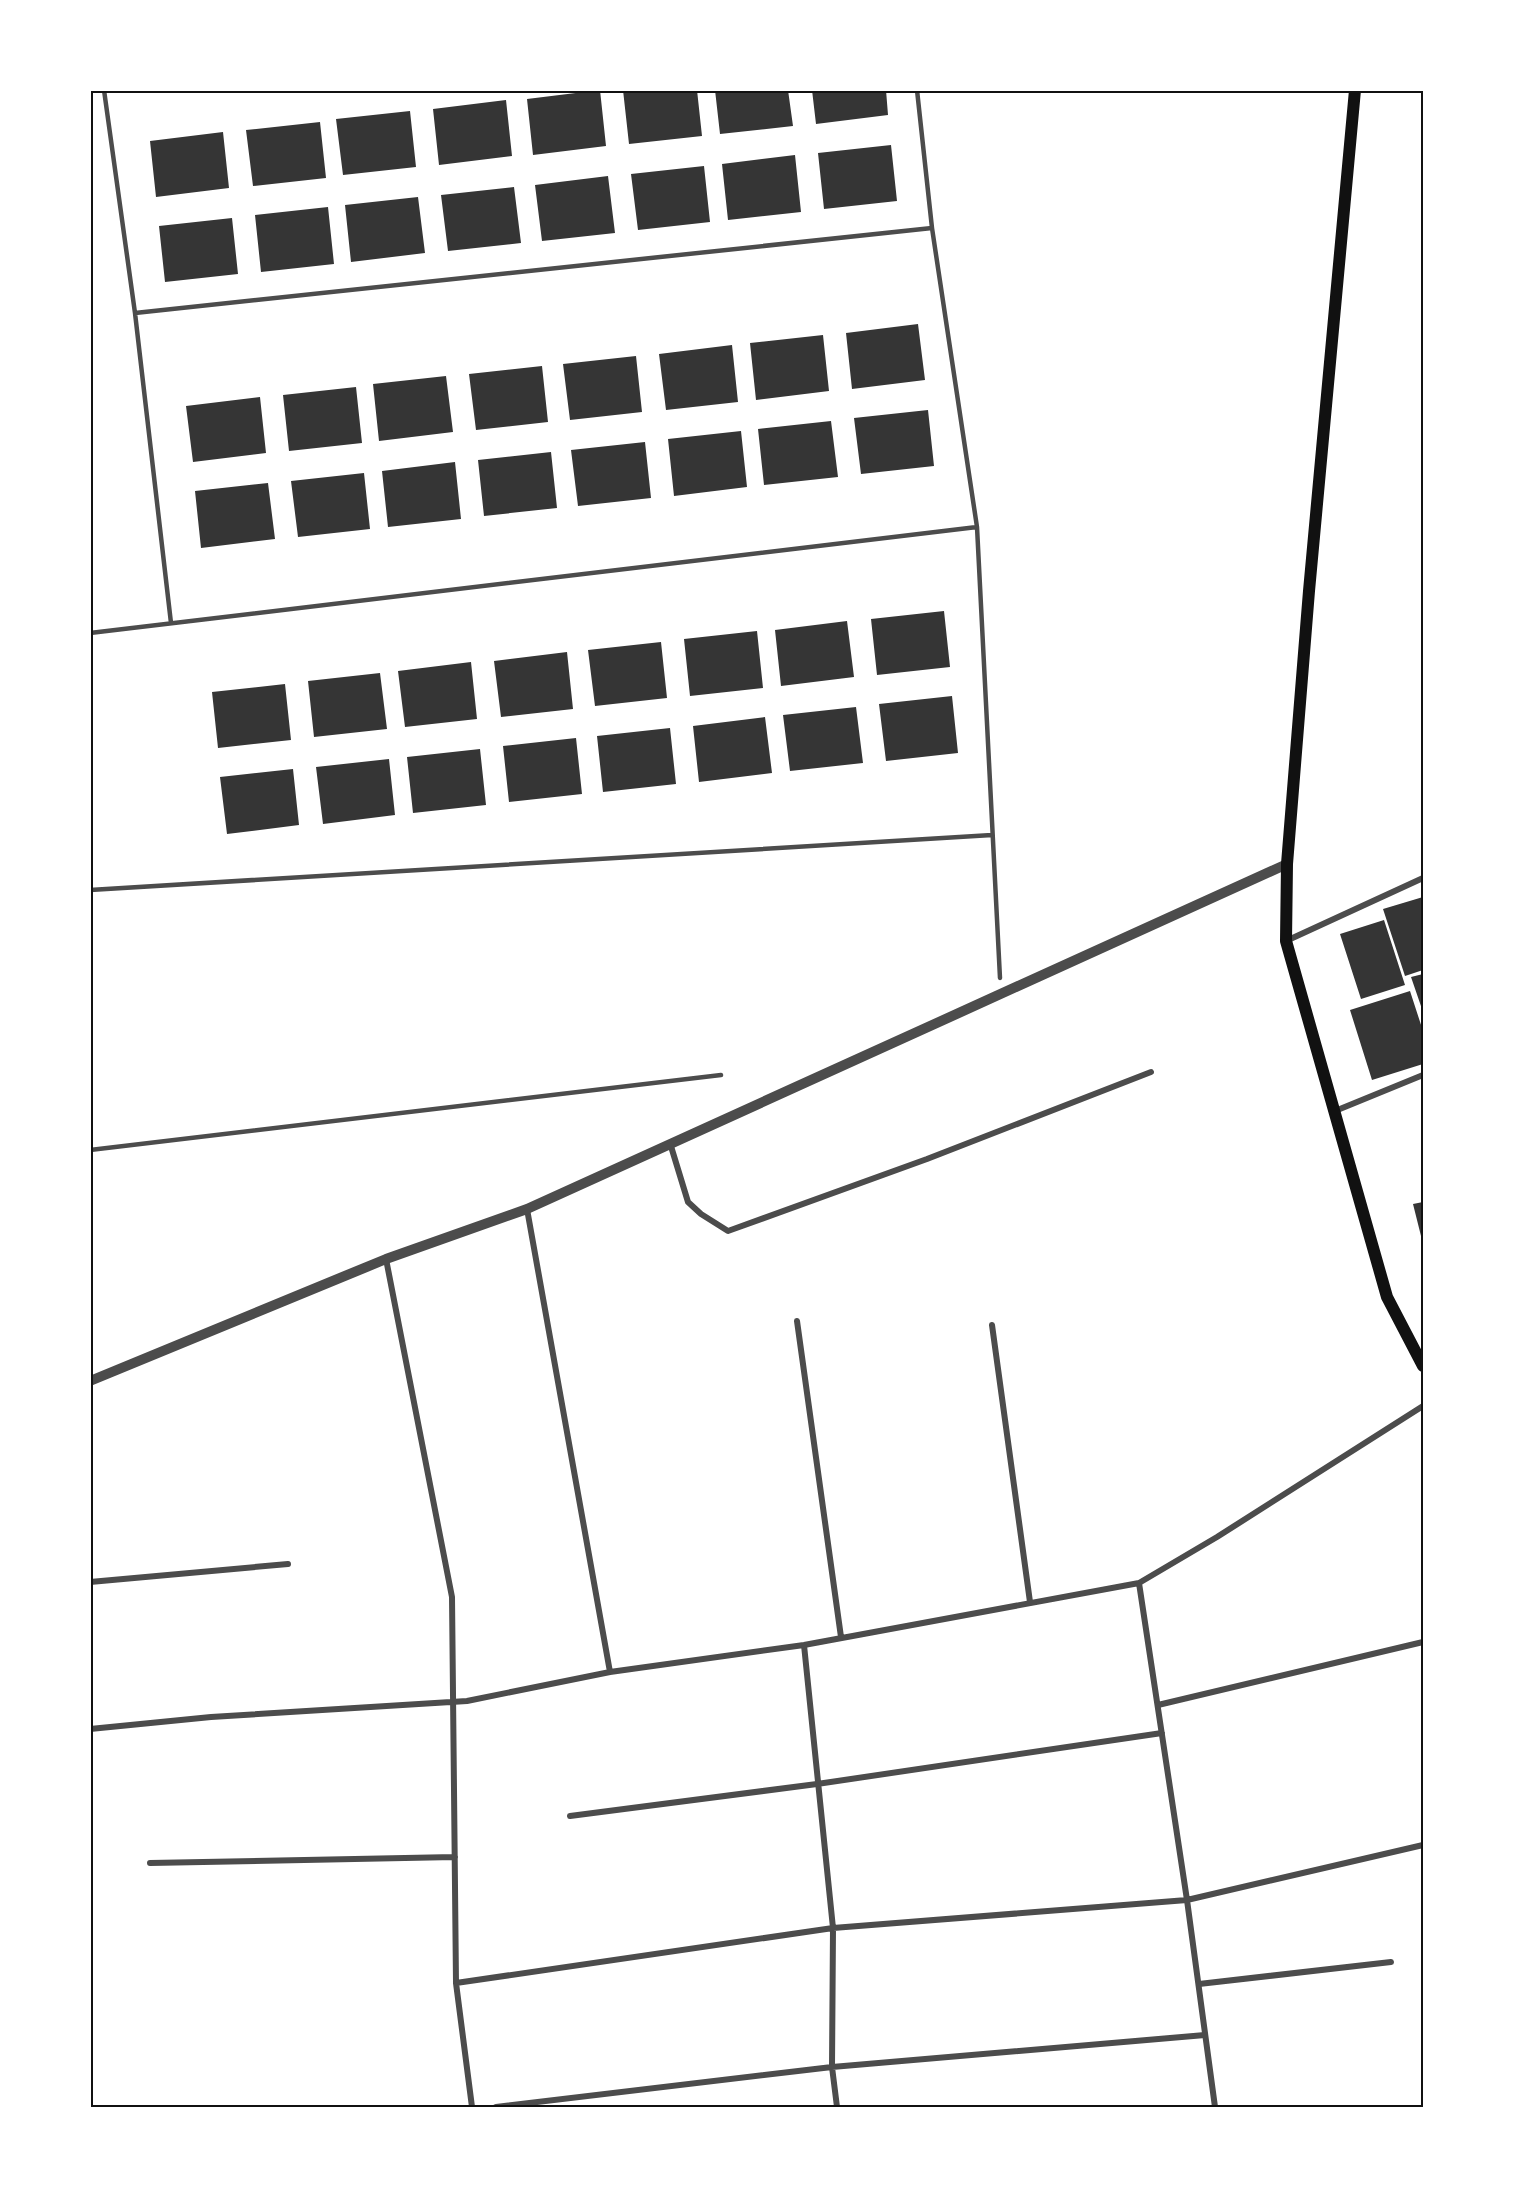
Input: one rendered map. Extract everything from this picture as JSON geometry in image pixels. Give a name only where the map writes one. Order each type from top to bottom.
[{"type":"main road","points":[[1355,90],[1309,591],[1287,864],[1286,941],[1387,1298],[1423,1366]]},
{"type":"street","points":[[90,1382],[386,1259],[527,1209],[1287,864]]},
{"type":"street","points":[[1286,941],[1423,878]]},
{"type":"street","points":[[669,1143],[688,1202],[701,1214],[728,1231],[927,1159],[1151,1072]]},
{"type":"street","points":[[1334,1111],[1423,1074]]},
{"type":"street","points":[[527,1209],[609,1672]]},
{"type":"street","points":[[386,1259],[452,1598],[456,1983],[472,2107]]},
{"type":"street","points":[[797,1321],[841,1637]]},
{"type":"street","points":[[992,1325],[1030,1602]]},
{"type":"street","points":[[90,1729],[211,1717],[467,1701],[609,1672],[804,1644],[1139,1583],[1217,1537],[1423,1406]]},
{"type":"street","points":[[90,1582],[288,1563]]},
{"type":"street","points":[[1139,1583],[1187,1900],[1215,2107]]},
{"type":"street","points":[[1158,1705],[1423,1642]]},
{"type":"street","points":[[804,1644],[833,1928],[832,2067],[837,2107]]},
{"type":"street","points":[[570,1816],[817,1784],[1162,1733]]},
{"type":"street","points":[[456,1983],[833,1928],[1187,1900],[1423,1845]]},
{"type":"street","points":[[150,1863],[455,1857]]},
{"type":"street","points":[[1199,1984],[1391,1962]]},
{"type":"street","points":[[495,2107],[832,2067],[1205,2035]]},
{"type":"lane","points":[[104,90],[135,313],[171,624]]},
{"type":"lane","points":[[917,90],[932,228],[977,528],[1000,978]]},
{"type":"lane","points":[[135,313],[932,228]]},
{"type":"lane","points":[[90,633],[977,528]]},
{"type":"lane","points":[[90,890],[992,835]]},
{"type":"lane","points":[[90,1150],[721,1075]]},
{"type":"building","points":[[600,90],[606,146],[533,155],[527,99]]},
{"type":"building","points":[[623,90],[697,90],[702,136],[629,144]]},
{"type":"building","points":[[715,90],[788,90],[793,126],[720,134]]},
{"type":"building","points":[[812,90],[886,90],[888,115],[816,124]]},
{"type":"building","points":[[506,100],[512,156],[439,165],[433,109]]},
{"type":"building","points":[[410,111],[416,167],[343,175],[336,119]]},
{"type":"building","points":[[320,122],[326,178],[253,186],[246,130]]},
{"type":"building","points":[[223,132],[229,188],[156,197],[150,141]]},
{"type":"building","points":[[891,145],[897,201],[824,209],[818,153]]},
{"type":"building","points":[[795,155],[801,212],[728,220],[722,164]]},
{"type":"building","points":[[704,166],[710,222],[638,230],[631,174]]},
{"type":"building","points":[[608,176],[615,233],[542,241],[535,185]]},
{"type":"building","points":[[514,187],[521,243],[448,251],[441,195]]},
{"type":"building","points":[[418,197],[425,253],[351,262],[345,205]]},
{"type":"building","points":[[328,207],[334,264],[261,272],[255,215]]},
{"type":"building","points":[[232,218],[238,274],[165,282],[159,226]]},
{"type":"building","points":[[918,324],[925,380],[852,389],[846,333]]},
{"type":"building","points":[[823,335],[829,391],[756,400],[750,343]]},
{"type":"building","points":[[732,345],[738,402],[666,410],[659,354]]},
{"type":"building","points":[[636,356],[642,412],[570,420],[563,364]]},
{"type":"building","points":[[542,366],[548,422],[476,430],[469,374]]},
{"type":"building","points":[[446,376],[453,432],[379,441],[373,384]]},
{"type":"building","points":[[356,387],[362,443],[289,451],[283,395]]},
{"type":"building","points":[[260,397],[266,453],[193,462],[186,406]]},
{"type":"building","points":[[928,410],[934,466],[861,474],[854,418]]},
{"type":"building","points":[[831,421],[838,477],[764,485],[758,429]]},
{"type":"building","points":[[741,431],[747,487],[674,496],[668,439]]},
{"type":"building","points":[[645,442],[651,498],[578,506],[571,450]]},
{"type":"building","points":[[551,452],[557,508],[484,516],[478,460]]},
{"type":"building","points":[[455,462],[461,519],[388,527],[382,471]]},
{"type":"building","points":[[364,473],[370,529],[298,537],[291,481]]},
{"type":"building","points":[[268,483],[275,539],[201,548],[195,491]]},
{"type":"building","points":[[944,611],[950,667],[877,675],[871,619]]},
{"type":"building","points":[[847,621],[854,677],[781,686],[775,630]]},
{"type":"building","points":[[757,631],[763,688],[690,696],[684,639]]},
{"type":"building","points":[[661,642],[667,698],[595,706],[588,650]]},
{"type":"building","points":[[567,652],[573,709],[501,717],[494,661]]},
{"type":"building","points":[[471,662],[477,719],[405,727],[398,671]]},
{"type":"building","points":[[380,673],[387,729],[314,737],[308,681]]},
{"type":"building","points":[[285,684],[291,740],[218,748],[212,692]]},
{"type":"building","points":[[952,696],[958,753],[886,761],[879,704]]},
{"type":"building","points":[[856,707],[863,763],[790,771],[783,715]]},
{"type":"building","points":[[765,717],[772,773],[699,782],[693,726]]},
{"type":"building","points":[[670,728],[676,784],[603,792],[597,736]]},
{"type":"building","points":[[576,738],[582,794],[509,802],[503,746]]},
{"type":"building","points":[[480,749],[486,805],[413,813],[407,757]]},
{"type":"building","points":[[389,759],[395,815],[323,824],[316,767]]},
{"type":"building","points":[[293,769],[299,825],[227,834],[220,777]]},
{"type":"building","points":[[1423,897],[1423,970],[1405,976],[1383,909]]},
{"type":"building","points":[[1384,920],[1405,985],[1361,999],[1340,934]]},
{"type":"building","points":[[1423,974],[1423,1012],[1411,977]]},
{"type":"building","points":[[1410,991],[1423,1031],[1423,1064],[1372,1080],[1350,1010]]},
{"type":"building","points":[[1423,1202],[1423,1240],[1422,1240],[1413,1204]]}]
